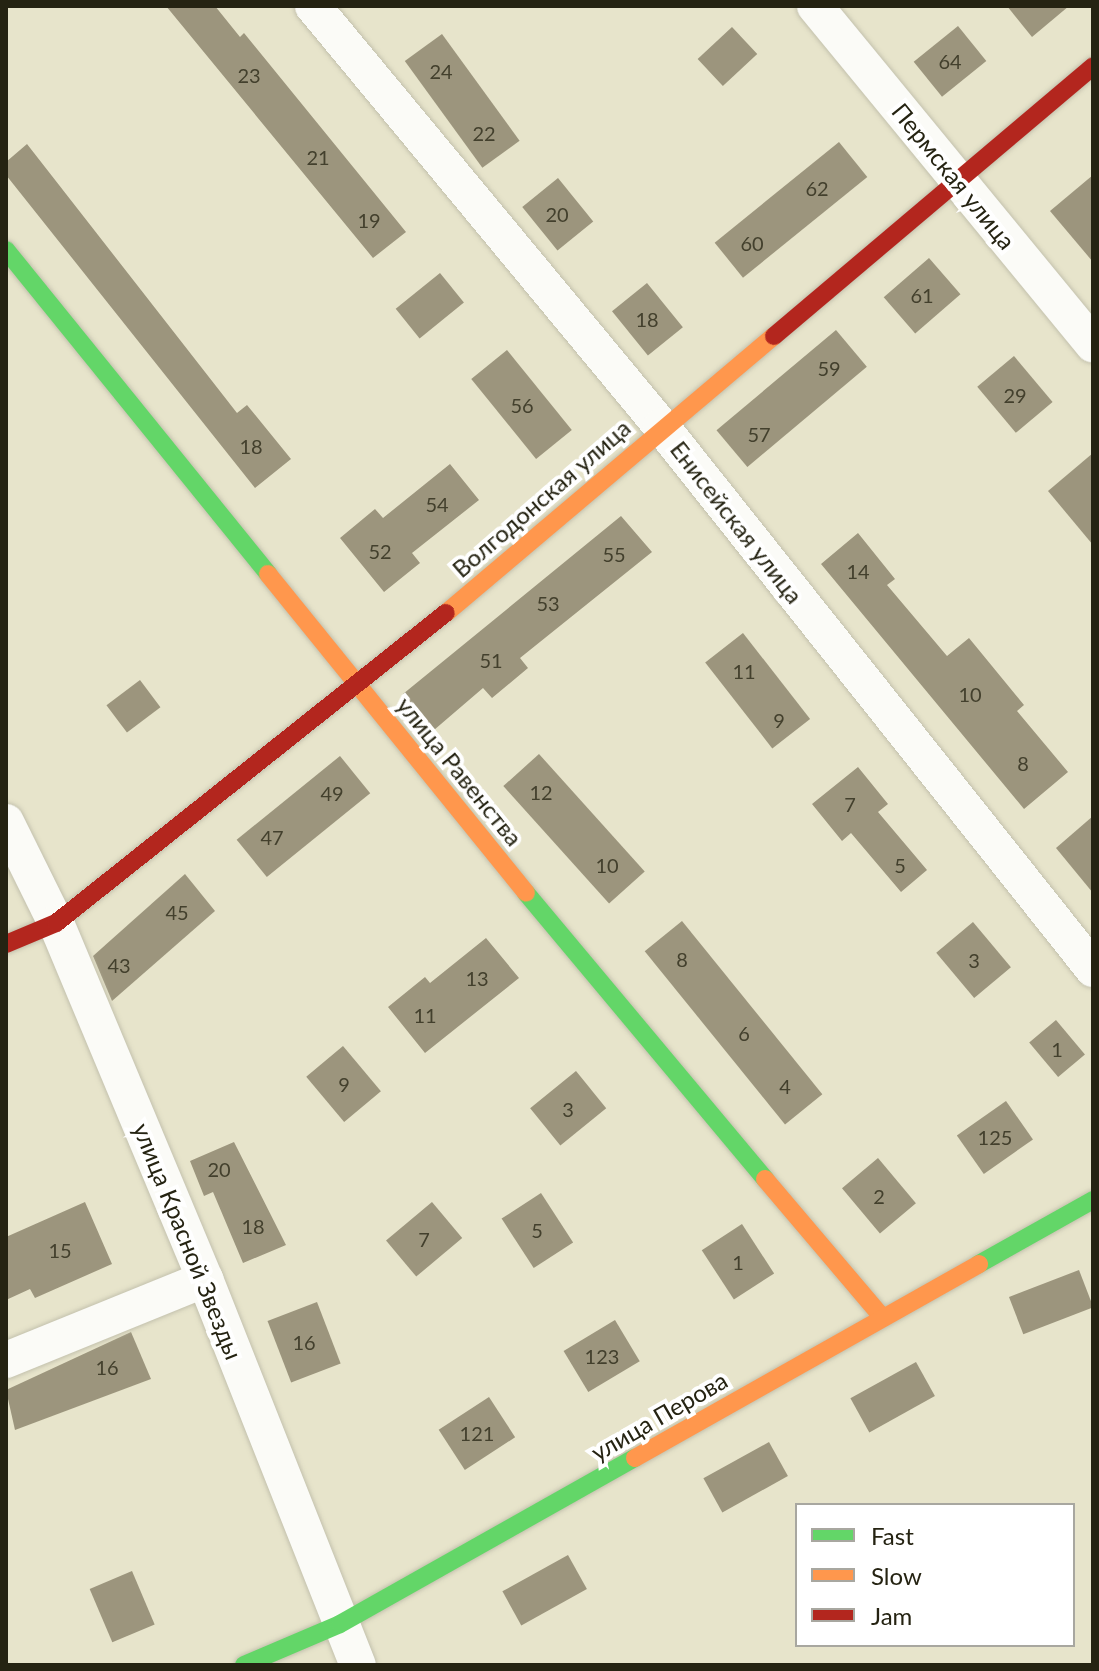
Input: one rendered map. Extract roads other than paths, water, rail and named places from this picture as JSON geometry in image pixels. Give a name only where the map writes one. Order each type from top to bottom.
[{"type":"street","name":"Енисейская улица","points":[[313,6],[661,426],[1093,969]]},
{"type":"street","name":"Пермская улица","points":[[815,6],[1093,345]]},
{"type":"street","name":"Волгодонская улица","points":[[6,944],[56,923],[361,685],[661,426],[959,181],[1093,66]]},
{"type":"street","name":"улица Равенства","points":[[6,250],[361,685],[603,988],[882,1317]]},
{"type":"street","name":"улица Красной Звезды","points":[[6,822],[56,923],[205,1279],[358,1665]]},
{"type":"street","name":"улица Перова","points":[[244,1665],[340,1624],[1093,1200]]},
{"type":"street","points":[[6,1360],[205,1279]]}]
